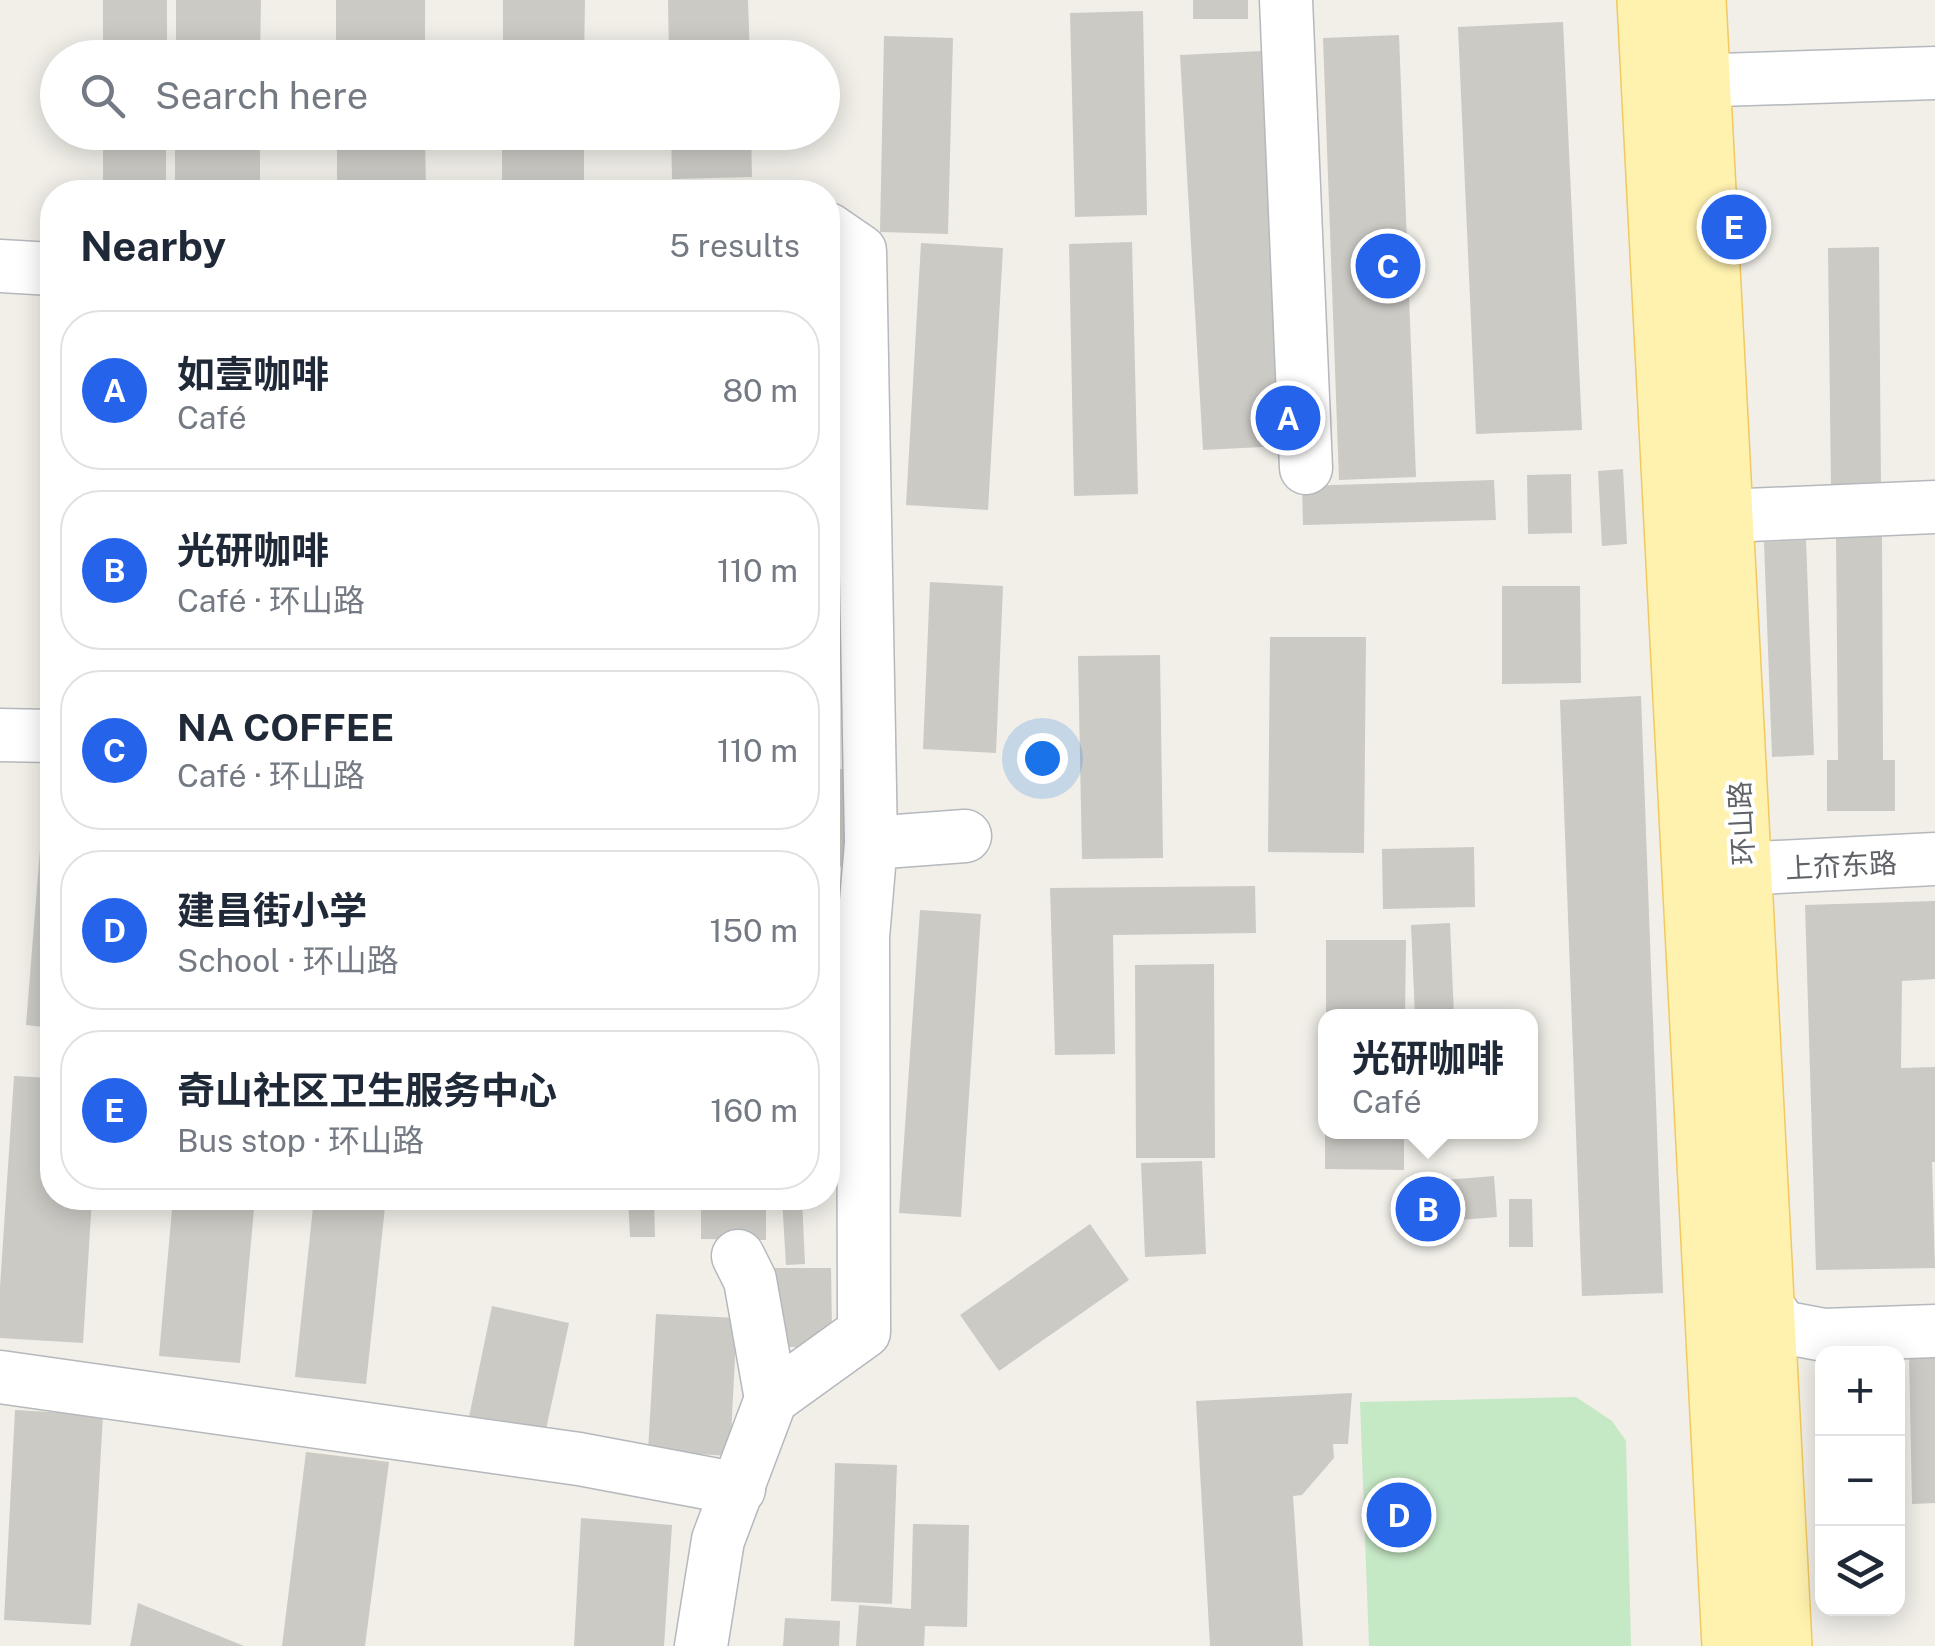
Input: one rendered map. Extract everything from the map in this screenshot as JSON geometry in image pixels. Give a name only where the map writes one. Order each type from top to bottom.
[{"type":"main road","name":"环山路","points":[[1645,0],[1730,1646]]},
{"type":"main road","name":"环山路","points":[[1698,0],[1784,1646]]},
{"type":"street","points":[[1286,0],[1306,468]]},
{"type":"street","points":[[1649,82],[1935,73]]},
{"type":"street","points":[[771,1399],[864,1332],[863,937],[871,843],[848,739],[860,251],[840,238]]},
{"type":"street","points":[[0,266],[40,268]]},
{"type":"street","points":[[1724,516],[1935,507]]},
{"type":"street","points":[[0,735],[40,736]]},
{"type":"street","points":[[871,843],[965,836]]},
{"type":"street","name":"上夼东路","points":[[1688,872],[1935,859]]},
{"type":"street","points":[[701,1646],[718,1540],[771,1399],[750,1280],[738,1256]]},
{"type":"street","points":[[1764,1300],[1782,1326],[1824,1335],[1935,1331]]},
{"type":"street","points":[[0,1378],[579,1459],[739,1489]]},
{"type":"green space","points":[[1576,1397],[1612,1421],[1626,1441],[1631,1646],[1369,1646],[1360,1402]]},
{"type":"building","points":[[103,0],[167,0],[167,40],[103,40]]},
{"type":"building","points":[[176,0],[261,0],[260,40],[176,40]]},
{"type":"building","points":[[336,0],[425,0],[425,40],[336,40]]},
{"type":"building","points":[[503,0],[585,0],[584,40],[503,40]]},
{"type":"building","points":[[668,0],[748,0],[749,40],[669,40]]},
{"type":"building","points":[[1193,0],[1248,0],[1248,19],[1193,19]]},
{"type":"building","points":[[1143,11],[1147,215],[1075,217],[1070,13]]},
{"type":"building","points":[[1563,22],[1582,430],[1476,434],[1458,27]]},
{"type":"building","points":[[1399,35],[1416,477],[1339,480],[1323,38]]},
{"type":"building","points":[[884,36],[953,38],[948,234],[880,232]]},
{"type":"building","points":[[1262,51],[1284,446],[1203,450],[1180,55]]},
{"type":"building","points":[[103,150],[166,150],[166,180],[103,180]]},
{"type":"building","points":[[175,150],[260,150],[260,180],[175,180]]},
{"type":"building","points":[[337,150],[425,150],[426,180],[337,180]]},
{"type":"building","points":[[502,150],[584,150],[584,180],[502,180]]},
{"type":"building","points":[[671,150],[751,150],[752,177],[672,179]]},
{"type":"building","points":[[1132,242],[1138,494],[1074,496],[1069,244]]},
{"type":"building","points":[[921,243],[1003,248],[988,510],[906,505]]},
{"type":"building","points":[[1879,247],[1881,487],[1831,488],[1828,248]]},
{"type":"building","points":[[1623,469],[1627,544],[1602,546],[1598,471]]},
{"type":"building","points":[[1571,474],[1572,533],[1528,534],[1527,475]]},
{"type":"building","points":[[1494,480],[1496,520],[1303,525],[1302,486]]},
{"type":"building","points":[[1882,534],[1883,760],[1895,760],[1895,811],[1827,811],[1827,760],[1838,760],[1836,535]]},
{"type":"building","points":[[1806,540],[1814,755],[1772,757],[1764,542]]},
{"type":"building","points":[[930,582],[1003,586],[996,753],[923,749]]},
{"type":"building","points":[[1502,586],[1580,586],[1581,683],[1502,684]]},
{"type":"building","points":[[1270,637],[1366,637],[1364,853],[1268,852]]},
{"type":"building","points":[[1160,655],[1163,858],[1082,859],[1078,656]]},
{"type":"building","points":[[1641,696],[1663,1293],[1582,1296],[1560,700]]},
{"type":"building","points":[[855,768],[860,866],[840,867],[840,769]]},
{"type":"building","points":[[1474,847],[1475,907],[1383,909],[1382,849]]},
{"type":"building","points":[[40,850],[40,1027],[26,1025]]},
{"type":"building","points":[[1255,886],[1256,933],[1113,935],[1115,1054],[1055,1055],[1050,888]]},
{"type":"building","points":[[1935,901],[1935,979],[1902,981],[1901,1068],[1935,1067],[1935,1268],[1816,1270],[1805,905]]},
{"type":"building","points":[[920,910],[981,914],[961,1217],[899,1213]]},
{"type":"building","points":[[1450,923],[1454,1009],[1415,1009],[1411,925]]},
{"type":"building","points":[[1326,940],[1406,940],[1405,1009],[1326,1009]]},
{"type":"building","points":[[1214,964],[1215,1158],[1136,1158],[1135,965]]},
{"type":"building","points":[[14,1076],[40,1077],[40,1210],[91,1210],[83,1343],[0,1338]]},
{"type":"building","points":[[1325,1139],[1404,1139],[1404,1170],[1325,1169]]},
{"type":"building","points":[[1202,1161],[1206,1254],[1145,1257],[1141,1163]]},
{"type":"building","points":[[1494,1176],[1497,1217],[1448,1221],[1445,1180]]},
{"type":"building","points":[[1509,1199],[1532,1199],[1533,1247],[1509,1247]]},
{"type":"building","points":[[172,1210],[254,1210],[240,1363],[159,1356]]},
{"type":"building","points":[[313,1210],[385,1210],[366,1384],[295,1377]]},
{"type":"building","points":[[629,1210],[654,1210],[655,1237],[630,1237]]},
{"type":"building","points":[[701,1210],[766,1210],[766,1240],[701,1239]]},
{"type":"building","points":[[783,1210],[803,1210],[805,1264],[786,1265]]},
{"type":"building","points":[[1090,1224],[1129,1280],[999,1371],[960,1315]]},
{"type":"building","points":[[773,1268],[831,1268],[832,1332],[817,1332],[817,1347],[773,1347]]},
{"type":"building","points":[[492,1306],[569,1323],[545,1434],[469,1417]]},
{"type":"building","points":[[656,1314],[737,1318],[730,1456],[648,1451]]},
{"type":"building","points":[[1935,1354],[1935,1503],[1912,1504],[1909,1355]]},
{"type":"building","points":[[1352,1393],[1348,1444],[1333,1444],[1334,1458],[1302,1495],[1293,1496],[1303,1646],[1210,1646],[1196,1401]]},
{"type":"building","points":[[15,1410],[103,1415],[91,1625],[4,1620]]},
{"type":"building","points":[[306,1452],[389,1462],[365,1646],[282,1646]]},
{"type":"building","points":[[835,1463],[897,1465],[892,1604],[831,1601]]},
{"type":"building","points":[[581,1518],[672,1525],[664,1646],[574,1646]]},
{"type":"building","points":[[913,1524],[969,1525],[967,1627],[925,1626],[924,1646],[856,1646],[859,1605],[911,1609]]},
{"type":"building","points":[[138,1603],[244,1646],[130,1646]]},
{"type":"building","points":[[785,1618],[840,1621],[839,1646],[783,1646]]},
{"type":"place","name":"奇山社区卫生服务中心","points":[[1734,227]]},
{"type":"place","name":"NA COFFEE","points":[[1388,266]]},
{"type":"place","name":"如壹咖啡","points":[[1288,418]]},
{"type":"place","name":"光研咖啡","points":[[1428,1209]]},
{"type":"place","name":"建昌街小学","points":[[1399,1515]]}]
